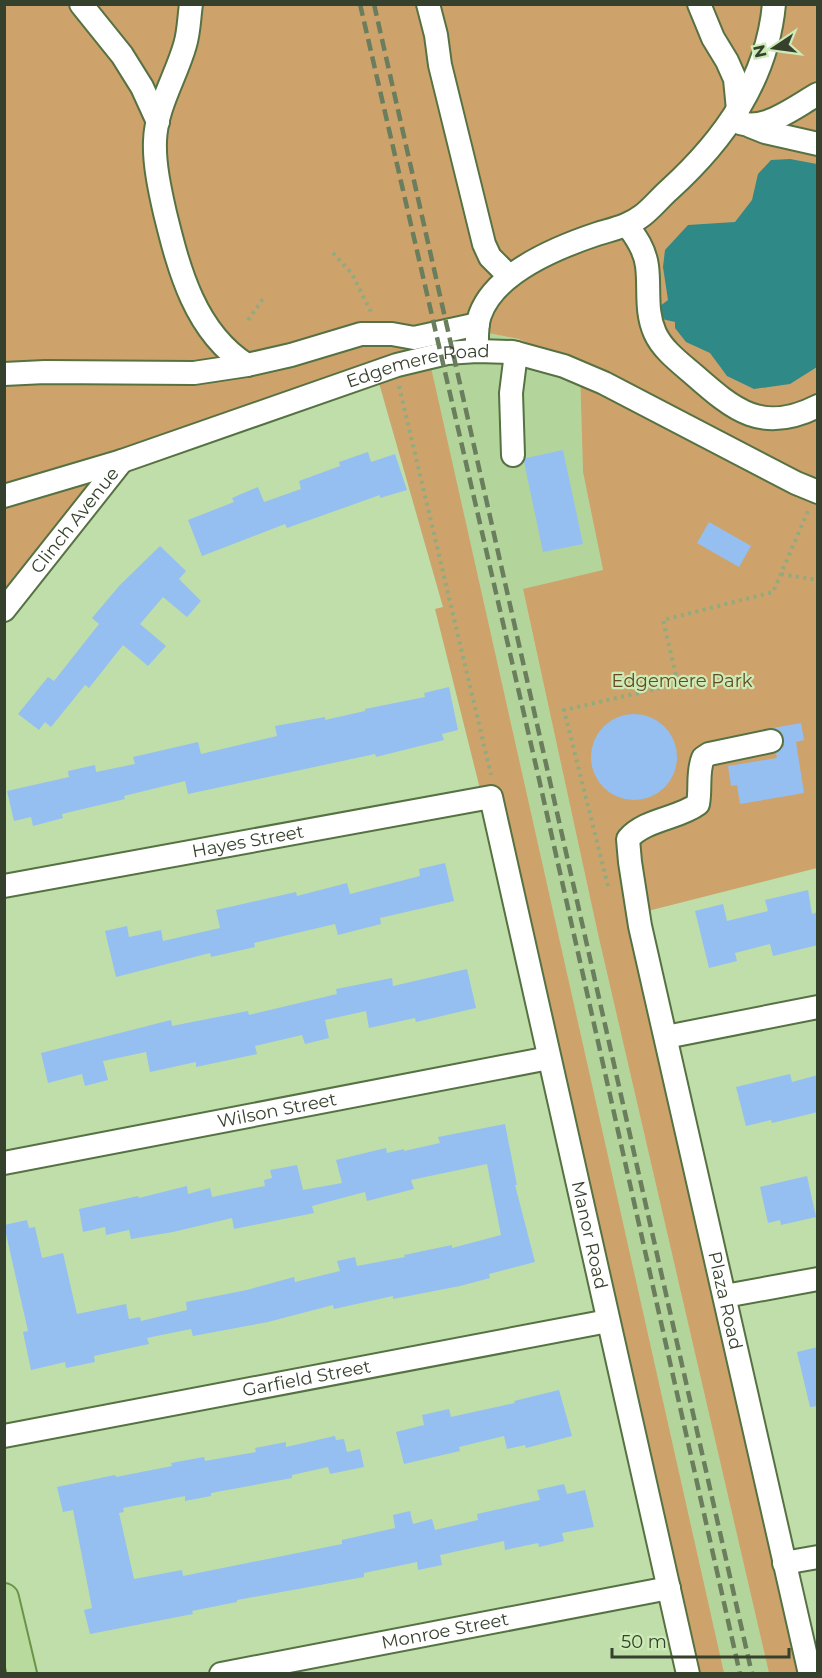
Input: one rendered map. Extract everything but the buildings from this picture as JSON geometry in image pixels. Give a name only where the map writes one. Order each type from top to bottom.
[{"type":"main road","points":[[4,1598],[22,1674]]},
{"type":"street","points":[[81,4],[122,55],[142,87],[158,122]]},
{"type":"street","points":[[191,4],[186,43],[158,122],[155,142],[161,193],[182,274],[195,307],[214,337],[234,357],[248,365]]},
{"type":"street","points":[[428,4],[436,35],[440,66],[484,244],[490,257],[509,276]]},
{"type":"street","points":[[699,4],[713,38],[735,79],[740,118]]},
{"type":"street","points":[[477,351],[480,314],[509,276],[553,252],[627,225],[643,215],[690,171],[740,118],[762,64],[772,24],[774,4]]},
{"type":"street","points":[[740,118],[781,115],[818,94]]},
{"type":"street","points":[[740,118],[765,132],[818,144]]},
{"type":"street","points":[[627,225],[640,243],[647,265],[649,313],[655,335],[667,350],[719,397],[741,412],[763,418],[784,417],[806,412],[818,406]]},
{"type":"street","points":[[4,374],[194,373],[248,365],[291,355],[361,334],[376,333],[414,338],[478,324]]},
{"type":"street","name":"Edgemere Road","points":[[4,496],[122,461],[394,366],[439,354],[477,351],[516,353],[564,366],[604,383],[817,492]]},
{"type":"street","points":[[513,455],[511,393],[516,353]]},
{"type":"street","name":"Clinch Avenue","points":[[4,610],[122,461]]},
{"type":"street","name":"Plaza Road","points":[[771,741],[709,754],[703,758],[699,772],[698,804],[689,811],[635,831],[628,838],[640,926],[810,1674]]},
{"type":"street","name":"Hayes Street","points":[[4,886],[491,797]]},
{"type":"street","name":"Manor Road","points":[[491,797],[688,1674]]},
{"type":"street","points":[[666,1037],[818,1007]]},
{"type":"street","name":"Wilson Street","points":[[4,1163],[549,1058]]},
{"type":"street","points":[[725,1296],[818,1279]]},
{"type":"street","name":"Garfield Street","points":[[4,1436],[608,1321]]},
{"type":"street","points":[[784,1563],[818,1557]]},
{"type":"street","name":"Monroe Street","points":[[221,1674],[669,1588]]},
{"type":"path","points":[[333,253],[352,274],[373,316],[376,333]]},
{"type":"path","points":[[248,320],[265,296]]},
{"type":"path","points":[[394,366],[492,782],[491,797]]},
{"type":"path","points":[[611,897],[564,710],[678,684],[663,620],[773,592],[817,492]]},
{"type":"path","points":[[782,574],[818,580]]},
{"type":"shaded area","points":[[488,333],[519,339],[580,370],[583,472],[603,571],[523,590],[598,934],[769,1673],[722,1673],[556,944],[426,345]]},
{"type":"green space","name":"Edgemere Park","points":[[4,5],[817,5],[817,868],[632,915],[810,1673],[769,1673],[598,934],[523,589],[603,570],[583,472],[580,370],[519,339],[488,333],[426,345],[724,1673],[691,1673],[435,609],[443,607],[375,369],[121,458],[5,603]]},
{"type":"water","points":[[790,159],[817,164],[817,367],[790,384],[754,389],[727,376],[710,353],[686,342],[675,328],[675,322],[662,319],[660,306],[668,300],[663,267],[665,250],[688,225],[735,222],[752,200],[758,174],[771,160]]},
{"type":"railway","points":[[360,4],[539,779],[740,1674]]},
{"type":"railway","points":[[374,4],[752,1674]]}]
